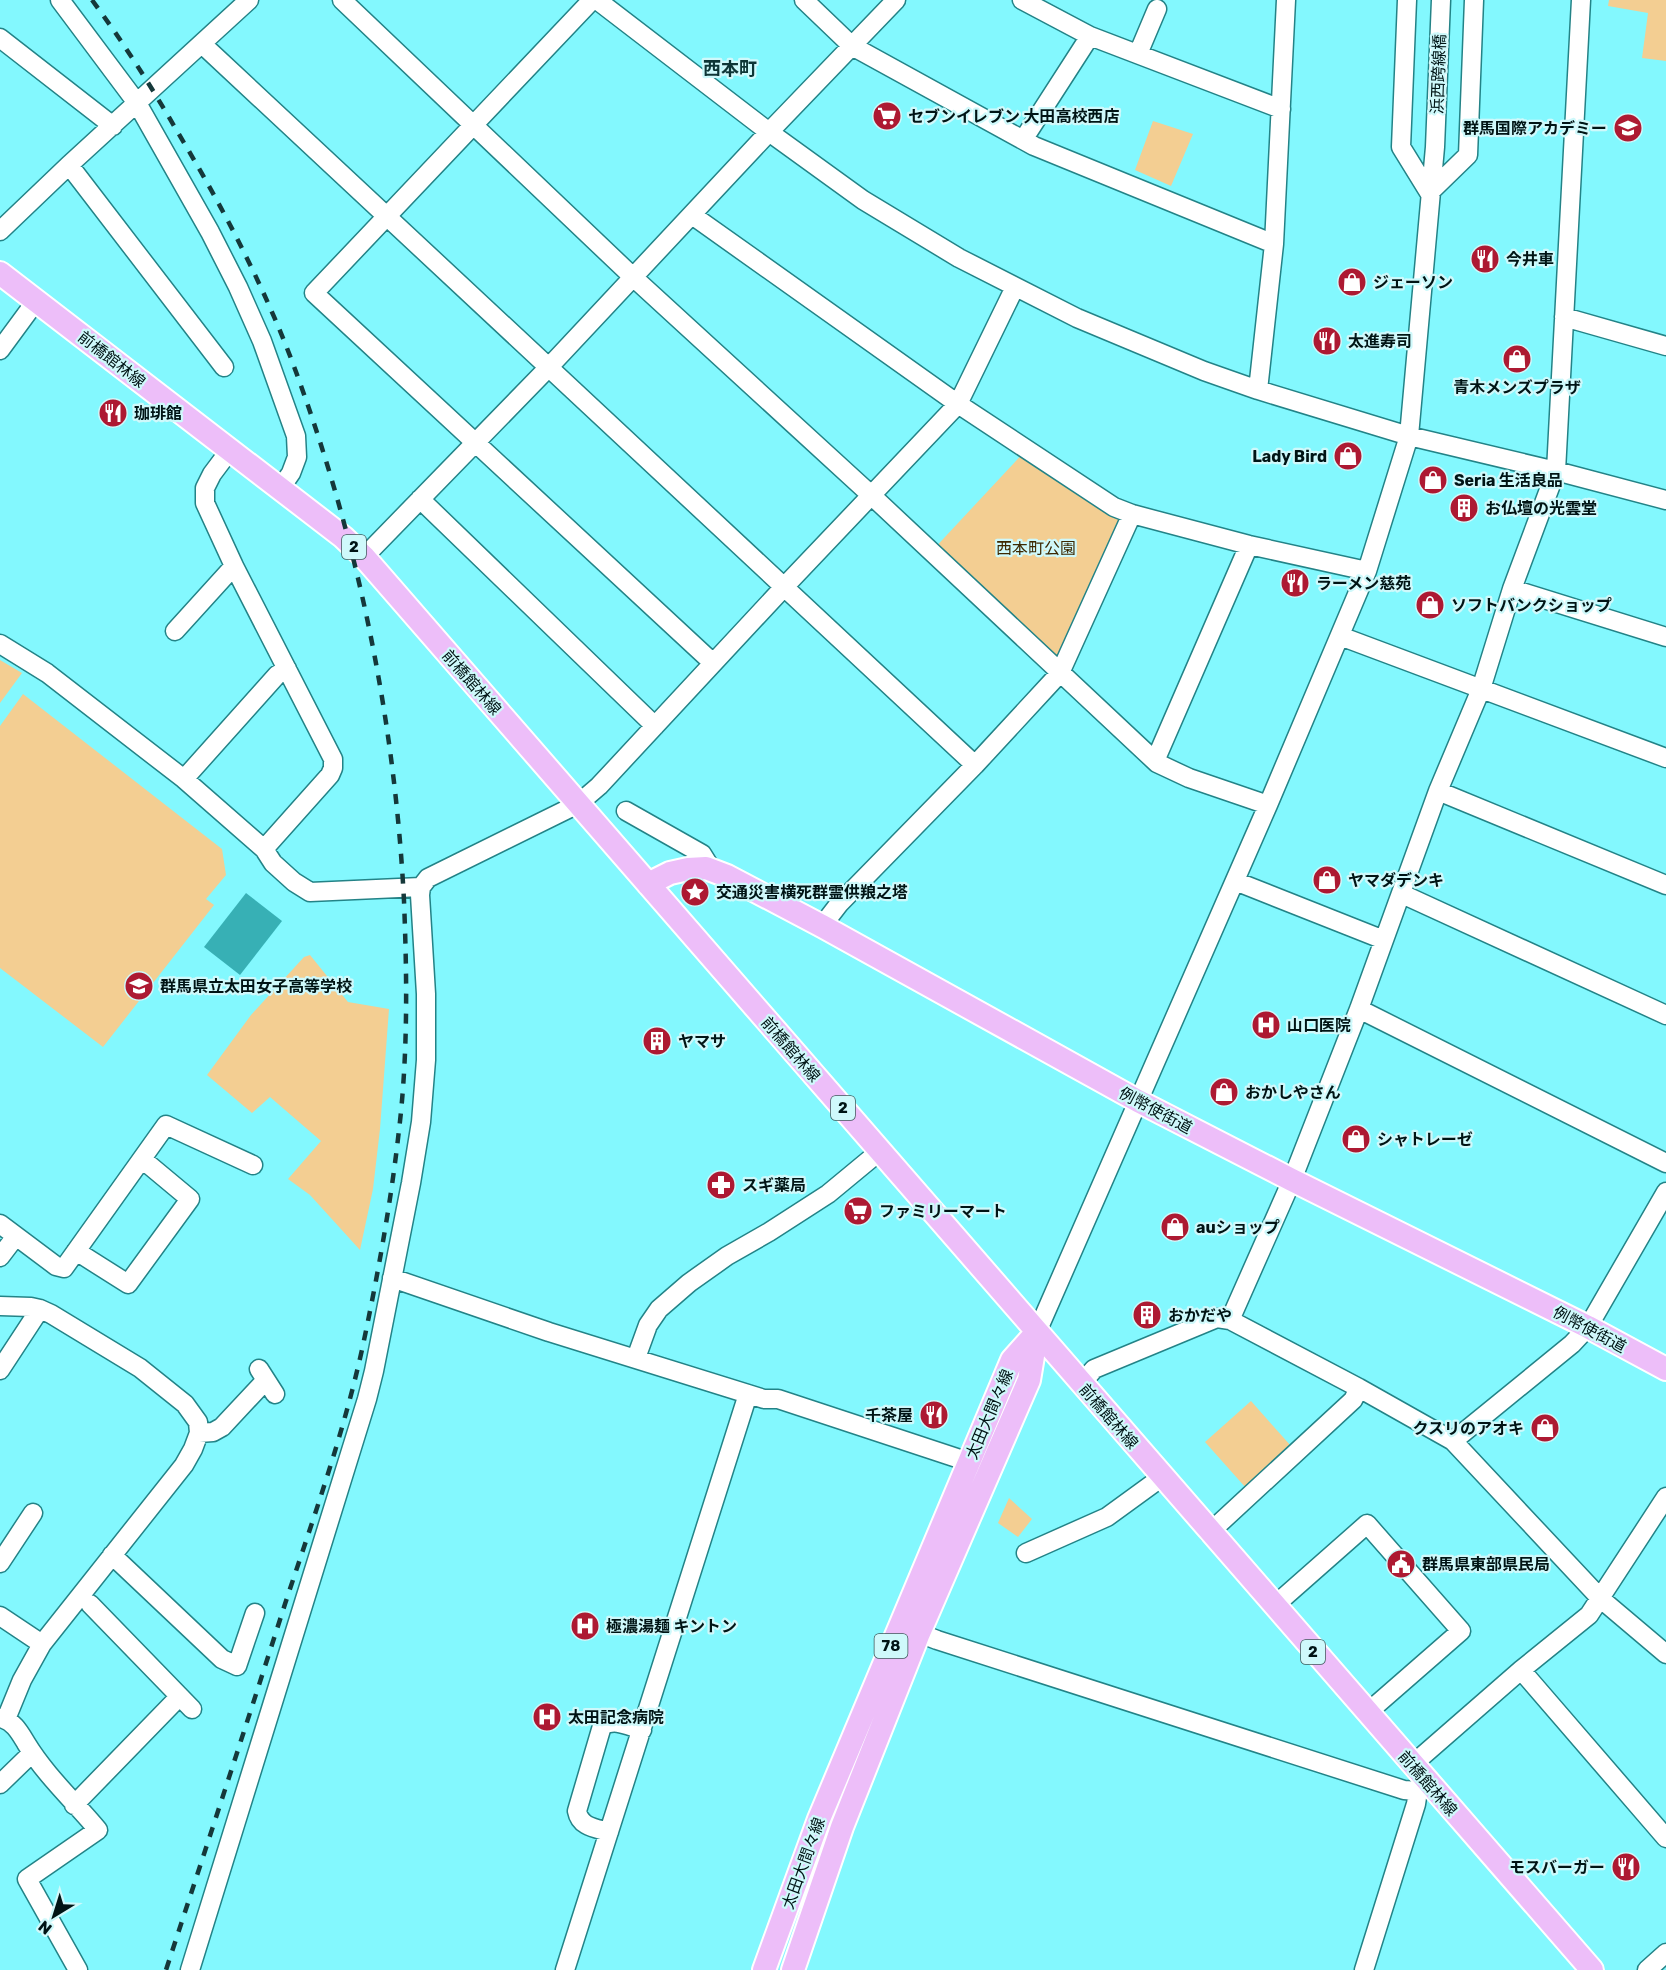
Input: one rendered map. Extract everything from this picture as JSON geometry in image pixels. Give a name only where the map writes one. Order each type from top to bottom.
[{"type":"main road","name":"前橋館林線","points":[[0,273],[343,537],[364,557],[880,1150],[1209,1533],[1413,1765],[1423,1787],[1592,1970]]},
{"type":"main road","name":"例幣使街道","points":[[648,884],[670,873],[688,869],[712,870],[822,926],[1138,1101],[1588,1327],[1666,1370]]},
{"type":"main road","name":"太田大間々線","points":[[764,1970],[819,1819],[1012,1360],[1037,1332]]},
{"type":"main road","name":"太田大間々線","points":[[793,1970],[842,1827],[920,1633],[1029,1380],[1037,1332]]},
{"type":"street","points":[[60,0],[137,103],[210,232],[238,287],[262,341],[296,436],[297,458],[291,473],[280,489]]},
{"type":"street","points":[[0,231],[249,0]]},
{"type":"street","points":[[342,0],[633,277],[1155,760],[1189,778],[1268,805]]},
{"type":"street","points":[[592,0],[314,293],[713,663]]},
{"type":"street","points":[[597,0],[769,132],[863,200],[959,258],[1077,318],[1136,344],[1258,390],[1409,436],[1666,500]]},
{"type":"street","points":[[804,0],[852,46],[1034,146],[1274,244]]},
{"type":"street","points":[[364,557],[548,368],[896,0]]},
{"type":"street","points":[[1022,0],[1090,36],[1281,109]]},
{"type":"street","points":[[1258,390],[1274,244],[1286,0]]},
{"type":"street","points":[[1407,0],[1401,147],[1431,193],[1468,155],[1474,0]]},
{"type":"street","name":"浜西跨線橋","points":[[1037,1332],[1268,805],[1367,572],[1409,436],[1431,193],[1441,0]]},
{"type":"street","points":[[1230,1320],[1292,1180],[1359,1009],[1438,791],[1481,689],[1512,589],[1556,471],[1581,0]]},
{"type":"street","points":[[1138,54],[1157,9]]},
{"type":"street","points":[[1023,140],[1090,36]]},
{"type":"street","points":[[0,38],[113,126]]},
{"type":"street","points":[[202,44],[975,765]]},
{"type":"street","points":[[69,165],[224,367]]},
{"type":"street","points":[[692,215],[958,404],[1114,507],[1132,514],[1249,545],[1367,572]]},
{"type":"street","points":[[190,1970],[367,1399],[421,1122],[426,1060],[426,994],[421,887],[428,878],[578,804],[598,786],[958,404],[1015,287]]},
{"type":"street","points":[[0,350],[36,301]]},
{"type":"street","points":[[1564,317],[1666,346]]},
{"type":"street","points":[[230,450],[212,474],[205,488],[206,503],[234,566],[333,759],[330,775],[264,849]]},
{"type":"street","points":[[420,499],[655,726]]},
{"type":"street","points":[[822,926],[839,904],[975,765],[1060,672],[1132,514]]},
{"type":"street","points":[[1155,760],[1249,545]]},
{"type":"street","points":[[175,631],[234,566]]},
{"type":"street","points":[[1512,589],[1666,637]]},
{"type":"street","points":[[1340,636],[1666,758]]},
{"type":"street","points":[[0,644],[47,673],[184,779],[264,849],[273,863],[294,882],[310,892],[421,887]]},
{"type":"street","points":[[184,779],[277,675],[287,669]]},
{"type":"street","points":[[1438,791],[1666,885]]},
{"type":"street","points":[[626,811],[702,854],[712,870]]},
{"type":"street","points":[[1234,881],[1384,940]]},
{"type":"street","points":[[1402,894],[1666,1015]]},
{"type":"street","points":[[1359,1009],[1666,1163]]},
{"type":"street","points":[[0,1224],[56,1266],[64,1268],[166,1125],[252,1165]]},
{"type":"street","points":[[636,1359],[648,1325],[659,1309],[727,1256],[828,1194],[880,1150]]},
{"type":"street","points":[[76,1251],[128,1284],[190,1199],[142,1159]]},
{"type":"street","points":[[1453,1441],[1572,1344],[1588,1327],[1666,1192]]},
{"type":"street","points":[[0,1257],[16,1236]]},
{"type":"street","points":[[392,1278],[549,1332],[765,1399],[778,1399],[969,1462]]},
{"type":"street","points":[[0,1306],[40,1309],[140,1368],[185,1404],[198,1422],[199,1433],[184,1466],[42,1644],[3,1718],[20,1732],[42,1768],[98,1830],[27,1879],[78,1970]]},
{"type":"street","points":[[0,1370],[40,1309]]},
{"type":"street","points":[[1081,1384],[1094,1369],[1217,1318],[1230,1320],[1453,1441],[1601,1599],[1666,1654]]},
{"type":"street","points":[[199,1433],[213,1432],[222,1427],[267,1381]]},
{"type":"street","points":[[1209,1533],[1353,1400],[1359,1388]]},
{"type":"street","points":[[565,1970],[748,1394]]},
{"type":"street","points":[[1026,1552],[1107,1516],[1162,1477]]},
{"type":"street","points":[[1413,1765],[1589,1614],[1664,1506]]},
{"type":"street","points":[[0,1563],[33,1513]]},
{"type":"street","points":[[1274,1606],[1367,1524],[1454,1622],[1461,1631],[1367,1713]]},
{"type":"street","points":[[112,1555],[222,1659],[237,1666],[255,1613]]},
{"type":"street","points":[[74,1805],[186,1703],[90,1604]]},
{"type":"street","points":[[0,1616],[42,1644]]},
{"type":"street","points":[[920,1633],[948,1644],[1393,1786],[1423,1787],[1412,1815],[1364,1970]]},
{"type":"street","points":[[1521,1670],[1666,1838]]},
{"type":"street","points":[[609,1832],[584,1824],[579,1818],[578,1811],[602,1726],[608,1722],[615,1722],[642,1730]]},
{"type":"street","points":[[0,1784],[32,1753]]},
{"type":"street","points":[[1647,1970],[1666,1953]]},
{"type":"green space","points":[[1609,0],[1666,0],[1666,61],[1642,58],[1648,13],[1608,6]]},
{"type":"green space","points":[[1153,121],[1193,134],[1171,186],[1135,170]]},
{"type":"green space","name":"西本町公園","points":[[1027,449],[1132,514],[1060,673],[931,552]]},
{"type":"green space","points":[[0,660],[22,673],[0,703]]},
{"type":"green space","points":[[23,694],[222,849],[226,875],[206,899],[214,905],[103,1047],[0,968],[0,726]]},
{"type":"green space","points":[[310,955],[348,1002],[389,1009],[373,1189],[360,1250],[310,1195],[288,1179],[321,1141],[270,1097],[252,1113],[207,1075],[251,1015],[304,957]]},
{"type":"green space","points":[[1251,1401],[1291,1446],[1246,1488],[1205,1442]]},
{"type":"green space","points":[[1009,1498],[1032,1519],[1018,1537],[998,1523]]},
{"type":"water","points":[[246,893],[282,921],[240,975],[204,947]]},
{"type":"railway","points":[[92,0],[147,81],[212,192],[260,286],[300,383],[340,510],[371,638],[392,769],[404,901],[406,1015],[402,1101],[388,1211],[363,1345],[347,1411],[327,1476],[166,1970]]},
{"type":"place","name":"セブンイレブン 大田高校西店","points":[[887,116]]},
{"type":"place","name":"群馬国際アカデミー","points":[[1628,128]]},
{"type":"place","name":"今井車","points":[[1485,259]]},
{"type":"place","name":"ジェーソン","points":[[1352,282]]},
{"type":"place","name":"太進寿司","points":[[1327,341]]},
{"type":"place","name":"青木メンズプラザ","points":[[1517,359]]},
{"type":"place","name":"珈琲館","points":[[113,413]]},
{"type":"place","name":"Lady Bird","points":[[1348,456]]},
{"type":"place","name":"Seria 生活良品","points":[[1433,480]]},
{"type":"place","name":"お仏壇の光雲堂","points":[[1464,508]]},
{"type":"place","name":"ラーメン慈苑","points":[[1295,583]]},
{"type":"place","name":"ソフトバンクショップ","points":[[1430,605]]},
{"type":"place","name":"ヤマダデンキ","points":[[1327,880]]},
{"type":"place","name":"交通災害横死群霊供羪之塔","points":[[695,892]]},
{"type":"place","name":"群馬県立太田女子高等学校","points":[[139,986]]},
{"type":"place","name":"山口医院","points":[[1266,1025]]},
{"type":"place","name":"ヤマサ","points":[[657,1041]]},
{"type":"place","name":"おかしやさん","points":[[1224,1092]]},
{"type":"place","name":"シャトレーゼ","points":[[1356,1139]]},
{"type":"place","name":"スギ薬局","points":[[721,1185]]},
{"type":"place","name":"ファミリーマート","points":[[858,1211]]},
{"type":"place","name":"auショップ","points":[[1175,1227]]},
{"type":"place","name":"おかだや","points":[[1147,1315]]},
{"type":"place","name":"千茶屋","points":[[934,1415]]},
{"type":"place","name":"クスリのアオキ","points":[[1545,1428]]},
{"type":"place","name":"群馬県東部県民局","points":[[1401,1564]]},
{"type":"place","name":"極濃湯麺 キントン","points":[[585,1626]]},
{"type":"place","name":"太田記念病院","points":[[547,1717]]},
{"type":"place","name":"モスバーガー","points":[[1626,1867]]},
{"type":"district","name":"西本町","points":[[730,69]]}]
